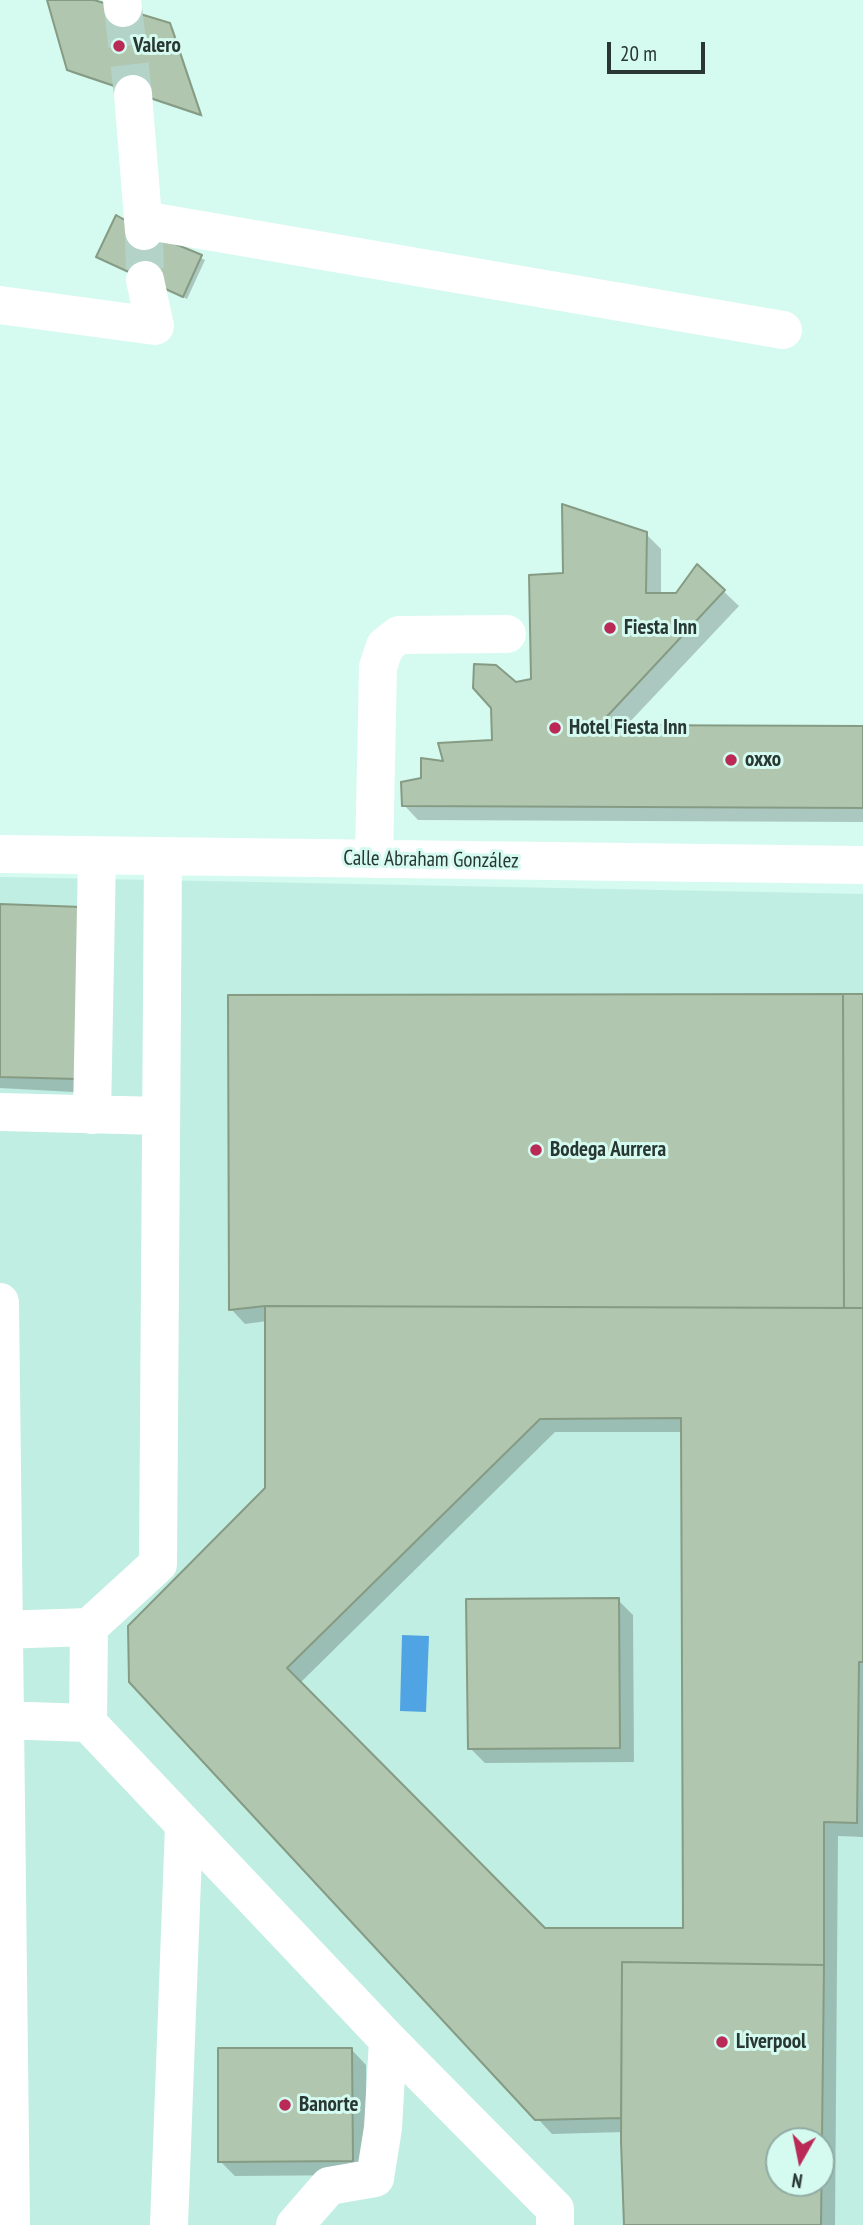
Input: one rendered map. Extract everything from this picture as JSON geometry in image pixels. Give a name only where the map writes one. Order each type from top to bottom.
[{"type":"street","points":[[133,94],[144,226],[783,330]]},
{"type":"street","points":[[0,305],[155,326],[145,280]]},
{"type":"street","points":[[374,859],[379,667],[385,646],[399,635],[507,634]]},
{"type":"street","name":"Calle Abraham González","points":[[0,854],[863,865]]},
{"type":"street","points":[[92,1115],[96,856]]},
{"type":"street","points":[[2,1630],[89,1627],[158,1564],[163,858]]},
{"type":"street","points":[[0,1112],[161,1116]]},
{"type":"street","points":[[0,1303],[2,1720],[11,2225]]},
{"type":"street","points":[[89,1627],[88,1723],[388,2040],[555,2209],[555,2225]]},
{"type":"street","points":[[2,1720],[88,1723]]},
{"type":"street","points":[[169,2225],[184,1826]]},
{"type":"street","points":[[295,2225],[329,2186],[375,2178],[383,2128],[388,2040]]},
{"type":"shaded area","points":[[0,877],[863,894],[863,2225],[0,2225]]},
{"type":"water","points":[[402,1635],[429,1636],[426,1712],[400,1711]]},
{"type":"building","name":"Valero","points":[[47,0],[94,0],[170,23],[201,115],[67,70]]},
{"type":"building","points":[[116,215],[144,231],[202,255],[183,297],[96,257]]},
{"type":"building","name":"Fiesta Inn","points":[[562,504],[647,532],[646,593],[676,593],[697,564],[725,590],[599,725],[863,726],[863,808],[402,806],[401,782],[421,778],[421,758],[443,761],[438,743],[492,740],[491,708],[473,688],[474,664],[496,665],[516,682],[531,679],[529,575],[563,573]]},
{"type":"building","points":[[0,904],[82,907],[78,1079],[0,1077]]},
{"type":"building","points":[[843,994],[863,994],[863,1308],[844,1308]]},
{"type":"building","name":"Bodega Aurrera","points":[[843,994],[844,1308],[265,1306],[229,1310],[228,995]]},
{"type":"building","points":[[265,1306],[863,1308],[863,1662],[859,1662],[857,1823],[824,1822],[824,1965],[622,1962],[621,2118],[535,2120],[129,1682],[128,1626],[265,1488]],"holes":[[[681,1418],[683,1928],[545,1928],[287,1668],[540,1419]]]},
{"type":"building","points":[[619,1598],[620,1748],[468,1749],[466,1599]]},
{"type":"building","name":"Liverpool","points":[[622,1962],[824,1965],[822,2127],[765,2127],[765,2197],[821,2197],[821,2225],[624,2225],[621,2141]]},
{"type":"building","name":"Banorte","points":[[218,2048],[352,2048],[353,2161],[218,2162]]},
{"type":"tunnel","points":[[123,8],[133,94]]},
{"type":"tunnel","points":[[144,231],[145,280]]},
{"type":"place","name":"Valero","points":[[119,46]]},
{"type":"place","name":"Fiesta Inn","points":[[610,628]]},
{"type":"place","name":"Hotel Fiesta Inn","points":[[555,728]]},
{"type":"place","name":"oxxo","points":[[731,760]]},
{"type":"place","name":"Bodega Aurrera","points":[[536,1150]]},
{"type":"place","name":"Liverpool","points":[[722,2042]]},
{"type":"place","name":"Banorte","points":[[285,2105]]}]
